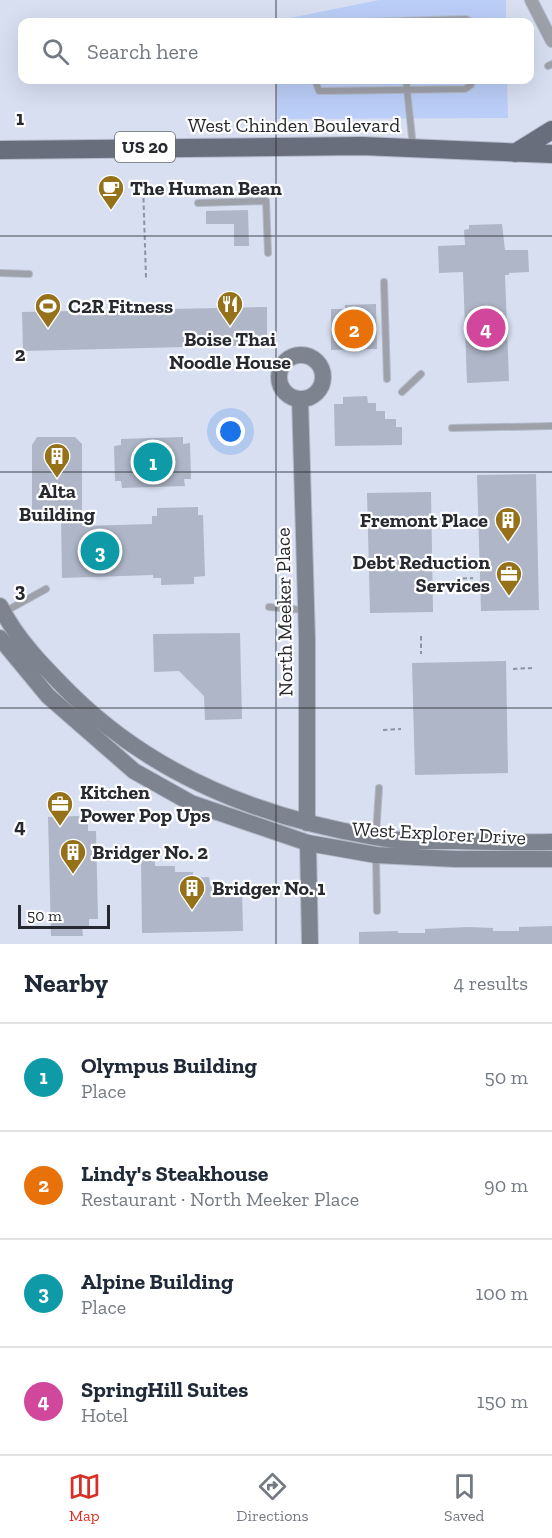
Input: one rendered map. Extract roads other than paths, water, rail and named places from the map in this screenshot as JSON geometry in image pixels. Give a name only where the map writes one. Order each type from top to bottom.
[{"type":"main road","points":[[515,153],[552,130]]},
{"type":"main road","name":"West Chinden Boulevard","points":[[0,150],[192,147],[413,148],[552,154]]},
{"type":"street","points":[[531,0],[552,41]]},
{"type":"street","name":"North Meeker Place","points":[[300,399],[306,610],[307,823]]},
{"type":"street","name":"West Explorer Drive","points":[[1,611],[50,673],[79,702],[145,754],[178,774],[238,802],[307,823],[376,838],[552,842]]},
{"type":"street","name":"West Explorer Drive","points":[[0,638],[48,696],[134,771],[191,803],[308,843],[376,855],[455,859],[552,859]]},
{"type":"street","points":[[307,823],[310,944]]},
{"type":"lane","points":[[316,84],[319,91],[465,89],[471,84]]},
{"type":"lane","points":[[406,84],[413,148]]},
{"type":"lane","points":[[198,203],[266,201],[268,253]]},
{"type":"lane","points":[[0,273],[29,274]]},
{"type":"lane","points":[[384,282],[387,379]]},
{"type":"lane","points":[[402,392],[421,374]]},
{"type":"lane","points":[[452,428],[552,426]]},
{"type":"lane","points":[[1,611],[46,589]]},
{"type":"lane","points":[[269,607],[306,610]]},
{"type":"lane","points":[[378,911],[376,838],[380,788]]},
{"type":"place","name":"The Human Bean","points":[[111,211]]},
{"type":"place","name":"Boise Thai Noodle House","points":[[230,327]]},
{"type":"place","name":"SpringHill Suites","points":[[486,328]]},
{"type":"place","name":"C2R Fitness","points":[[48,329]]},
{"type":"place","name":"Lindy's Steakhouse","points":[[354,329]]},
{"type":"place","name":"Olympus Building","points":[[153,462]]},
{"type":"place","name":"Alta Building","points":[[57,479]]},
{"type":"place","name":"Fremont Place","points":[[508,543]]},
{"type":"place","name":"Alpine Building","points":[[100,551]]},
{"type":"place","name":"Debt Reduction Services","points":[[509,597]]},
{"type":"place","name":"Kitchen Power Pop Ups","points":[[60,827]]},
{"type":"place","name":"Bridger No. 2","points":[[73,875]]},
{"type":"place","name":"Bridger No. 1","points":[[192,911]]}]
